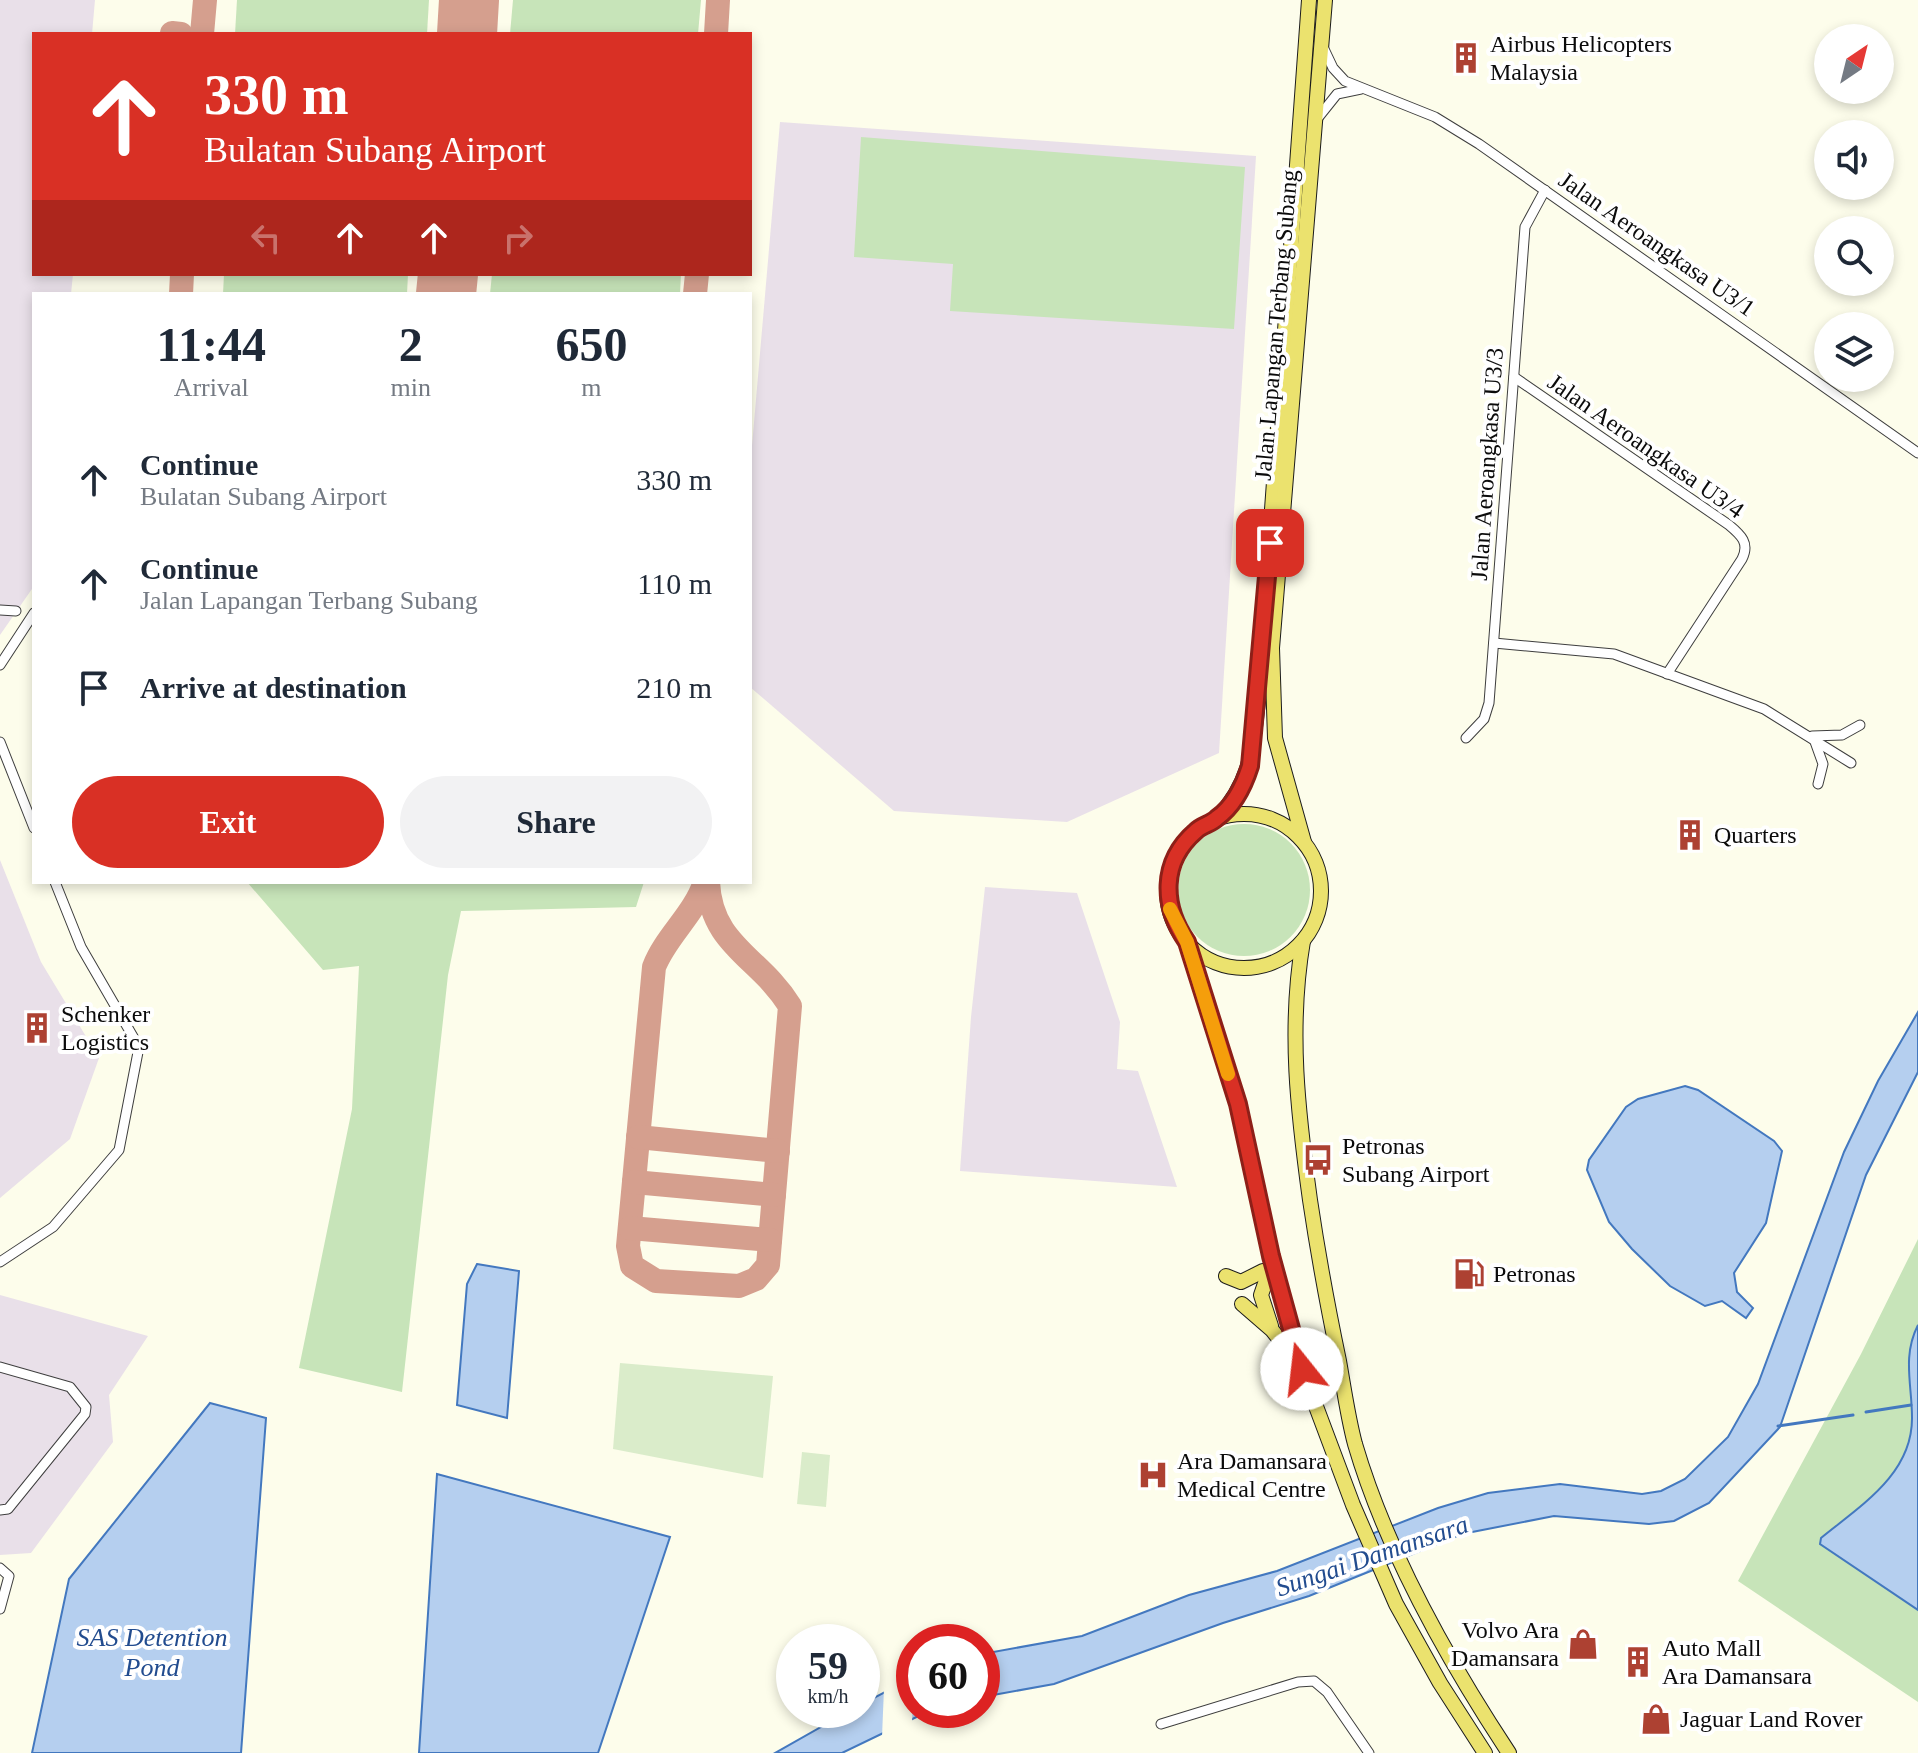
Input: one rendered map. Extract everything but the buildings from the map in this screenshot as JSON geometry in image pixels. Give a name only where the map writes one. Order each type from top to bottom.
[{"type":"main road","name":"Jalan Lapangan Terbang Subang","points":[[1218,818],[1236,797],[1250,766],[1258,702],[1309,0]]},
{"type":"main road","name":"Jalan Lapangan Terbang Subang","points":[[1304,842],[1275,738],[1272,648],[1325,0]]},
{"type":"main road","points":[[1241,814],[1265,817],[1286,826],[1304,842],[1317,867],[1321,898],[1317,917],[1303,941],[1287,955],[1267,965],[1246,968],[1224,965],[1204,956],[1187,942],[1175,925],[1168,904],[1170,872],[1183,843],[1199,828],[1218,818],[1241,814]]},
{"type":"main road","points":[[1303,941],[1295,1006],[1299,1121],[1319,1266],[1355,1442],[1372,1494],[1417,1594],[1478,1707],[1509,1753]]},
{"type":"main road","points":[[1187,942],[1238,1104],[1269,1264],[1302,1369],[1353,1505],[1396,1604],[1440,1683],[1485,1753]]},
{"type":"main road","points":[[1226,1276],[1241,1282],[1269,1264]]},
{"type":"main road","points":[[1269,1264],[1245,1300],[1302,1369]]},
{"type":"main road","points":[[1269,1264],[1261,1295],[1272,1330]]},
{"type":"street","name":"Jalan Aeroangkasa U3/1","points":[[1322,41],[1333,68],[1361,89],[1435,117],[1545,190],[1918,453]]},
{"type":"street","points":[[1315,123],[1337,94],[1361,89]]},
{"type":"street","name":"Jalan Aeroangkasa U3/3","points":[[1466,738],[1477,729],[1487,711],[1525,227],[1545,190]]},
{"type":"street","name":"Jalan Aeroangkasa U3/4","points":[[1514,377],[1729,525],[1743,540],[1746,552],[1667,674]]},
{"type":"street","points":[[0,610],[16,611]]},
{"type":"street","points":[[0,665],[32,616]]},
{"type":"street","points":[[1494,643],[1602,652],[1764,709],[1851,763]]},
{"type":"street","points":[[1812,736],[1842,735],[1860,725]]},
{"type":"street","points":[[1812,736],[1823,764],[1818,784]]},
{"type":"street","points":[[0,742],[32,823]]},
{"type":"street","points":[[0,1262],[53,1227],[119,1150],[139,1047],[81,947],[56,884]]},
{"type":"street","points":[[0,1367],[70,1387],[86,1407],[85,1414],[8,1509],[0,1510]]},
{"type":"street","points":[[0,1609],[4,1570]]},
{"type":"street","points":[[1161,1724],[1298,1682],[1314,1681],[1327,1692],[1369,1753]]},
{"type":"shaded area","points":[[0,0],[95,0],[92,32],[32,32],[32,276],[73,276],[71,292],[32,292],[32,589],[0,635]]},
{"type":"shaded area","points":[[780,122],[1256,156],[1219,753],[1067,822],[894,811],[752,689],[752,446]]},
{"type":"shaded area","points":[[0,860],[41,962],[99,1058],[70,1139],[0,1198]]},
{"type":"shaded area","points":[[985,887],[1077,893],[1120,1022],[1117,1069],[1138,1071],[1177,1187],[960,1171],[971,1017]]},
{"type":"shaded area","points":[[0,1295],[148,1336],[109,1395],[113,1442],[31,1553],[0,1555]]},
{"type":"green space","points":[[237,0],[429,0],[427,32],[235,32]]},
{"type":"green space","points":[[513,0],[701,0],[698,32],[510,32]]},
{"type":"green space","points":[[861,137],[1245,167],[1234,329],[950,311],[953,264],[854,257]]},
{"type":"green space","points":[[224,276],[408,276],[407,292],[223,292]]},
{"type":"green space","points":[[492,276],[681,276],[680,292],[490,292]]},
{"type":"green space","points":[[1244,824],[1269,829],[1291,843],[1305,865],[1310,890],[1305,915],[1291,937],[1269,951],[1244,956],[1219,951],[1197,937],[1183,915],[1178,890],[1183,865],[1197,843],[1219,829]]},
{"type":"green space","points":[[249,884],[643,884],[636,907],[461,911],[448,975],[402,1392],[299,1368],[352,1109],[359,966],[323,970]]},
{"type":"green space","points":[[1918,1239],[1918,1702],[1738,1581],[1861,1354]]},
{"type":"green space","points":[[620,1363],[773,1376],[763,1478],[613,1449]]},
{"type":"green space","points":[[802,1452],[830,1455],[826,1507],[797,1504]]},
{"type":"water","name":"Sungai Damansara","points":[[1918,1012],[1918,1072],[1866,1175],[1780,1427],[1709,1503],[1674,1521],[1649,1524],[1554,1516],[1462,1534],[1309,1596],[1223,1623],[1054,1684],[1000,1694],[1000,1651],[1082,1636],[1189,1595],[1277,1571],[1438,1508],[1488,1493],[1560,1484],[1642,1494],[1661,1491],[1685,1479],[1728,1437],[1758,1384],[1844,1152],[1878,1081]]},
{"type":"water","points":[[1685,1086],[1698,1090],[1774,1141],[1782,1151],[1766,1223],[1734,1273],[1737,1292],[1753,1308],[1746,1318],[1722,1301],[1705,1306],[1670,1286],[1609,1222],[1587,1170],[1589,1160],[1626,1107],[1638,1099]]},
{"type":"water","points":[[477,1264],[519,1271],[507,1418],[457,1405],[467,1284]]},
{"type":"water","points":[[1918,1325],[1918,1610],[1820,1544],[1821,1538],[1882,1487],[1904,1455],[1912,1417],[1910,1348]]},
{"type":"water","name":"SAS Detention Pond","points":[[210,1403],[266,1418],[241,1753],[32,1753],[69,1579]]},
{"type":"water","points":[[437,1474],[670,1537],[598,1753],[419,1753]]},
{"type":"water","points":[[896,1686],[896,1727],[842,1753],[775,1753],[819,1728],[880,1728],[880,1695]]},
{"type":"pier","points":[[896,1682],[896,1728],[901,1728],[882,1737],[884,1688]]},
{"type":"waterway","points":[[1866,1412],[1911,1405]]},
{"type":"waterway","points":[[1778,1426],[1853,1415]]},
{"type":"taxiway","points":[[202,32],[205,0]]},
{"type":"taxiway","points":[[716,32],[718,0]]},
{"type":"taxiway","points":[[181,292],[182,276]]},
{"type":"taxiway","points":[[695,292],[697,276]]},
{"type":"taxiway","points":[[704,884],[654,967],[628,1246],[632,1266],[656,1281],[739,1286],[756,1279],[768,1265],[790,1006],[778,989],[727,936],[711,904],[708,884]]},
{"type":"taxiway","points":[[638,1137],[778,1151]]},
{"type":"taxiway","points":[[634,1182],[774,1195]]},
{"type":"taxiway","points":[[630,1228],[770,1240]]},
{"type":"runway","points":[[467,32],[469,0]]},
{"type":"runway","points":[[446,292],[448,276]]},
{"type":"slow traffic","points":[[1170,909],[1175,925],[1187,942],[1228,1074]]},
{"type":"place","name":"Airbus Helicopters Malaysia","points":[[1466,58]]},
{"type":"place","name":"Quarters","points":[[1690,835]]},
{"type":"place","name":"Schenker Logistics","points":[[37,1028]]},
{"type":"place","name":"Petronas Subang Airport","points":[[1318,1160]]},
{"type":"place","name":"Petronas","points":[[1469,1274]]},
{"type":"place","name":"Ara Damansara Medical Centre","points":[[1153,1475]]},
{"type":"place","name":"Volvo Ara Damansara","points":[[1583,1644]]},
{"type":"place","name":"Auto Mall Ara Damansara","points":[[1638,1662]]},
{"type":"place","name":"Jaguar Land Rover","points":[[1656,1719]]},
{"type":"route","points":[[1270,543],[1250,766],[1236,797],[1218,818],[1199,828],[1183,843],[1172,862],[1167,883],[1168,904],[1175,925],[1187,942],[1238,1104],[1271,1256],[1302,1369]]}]
